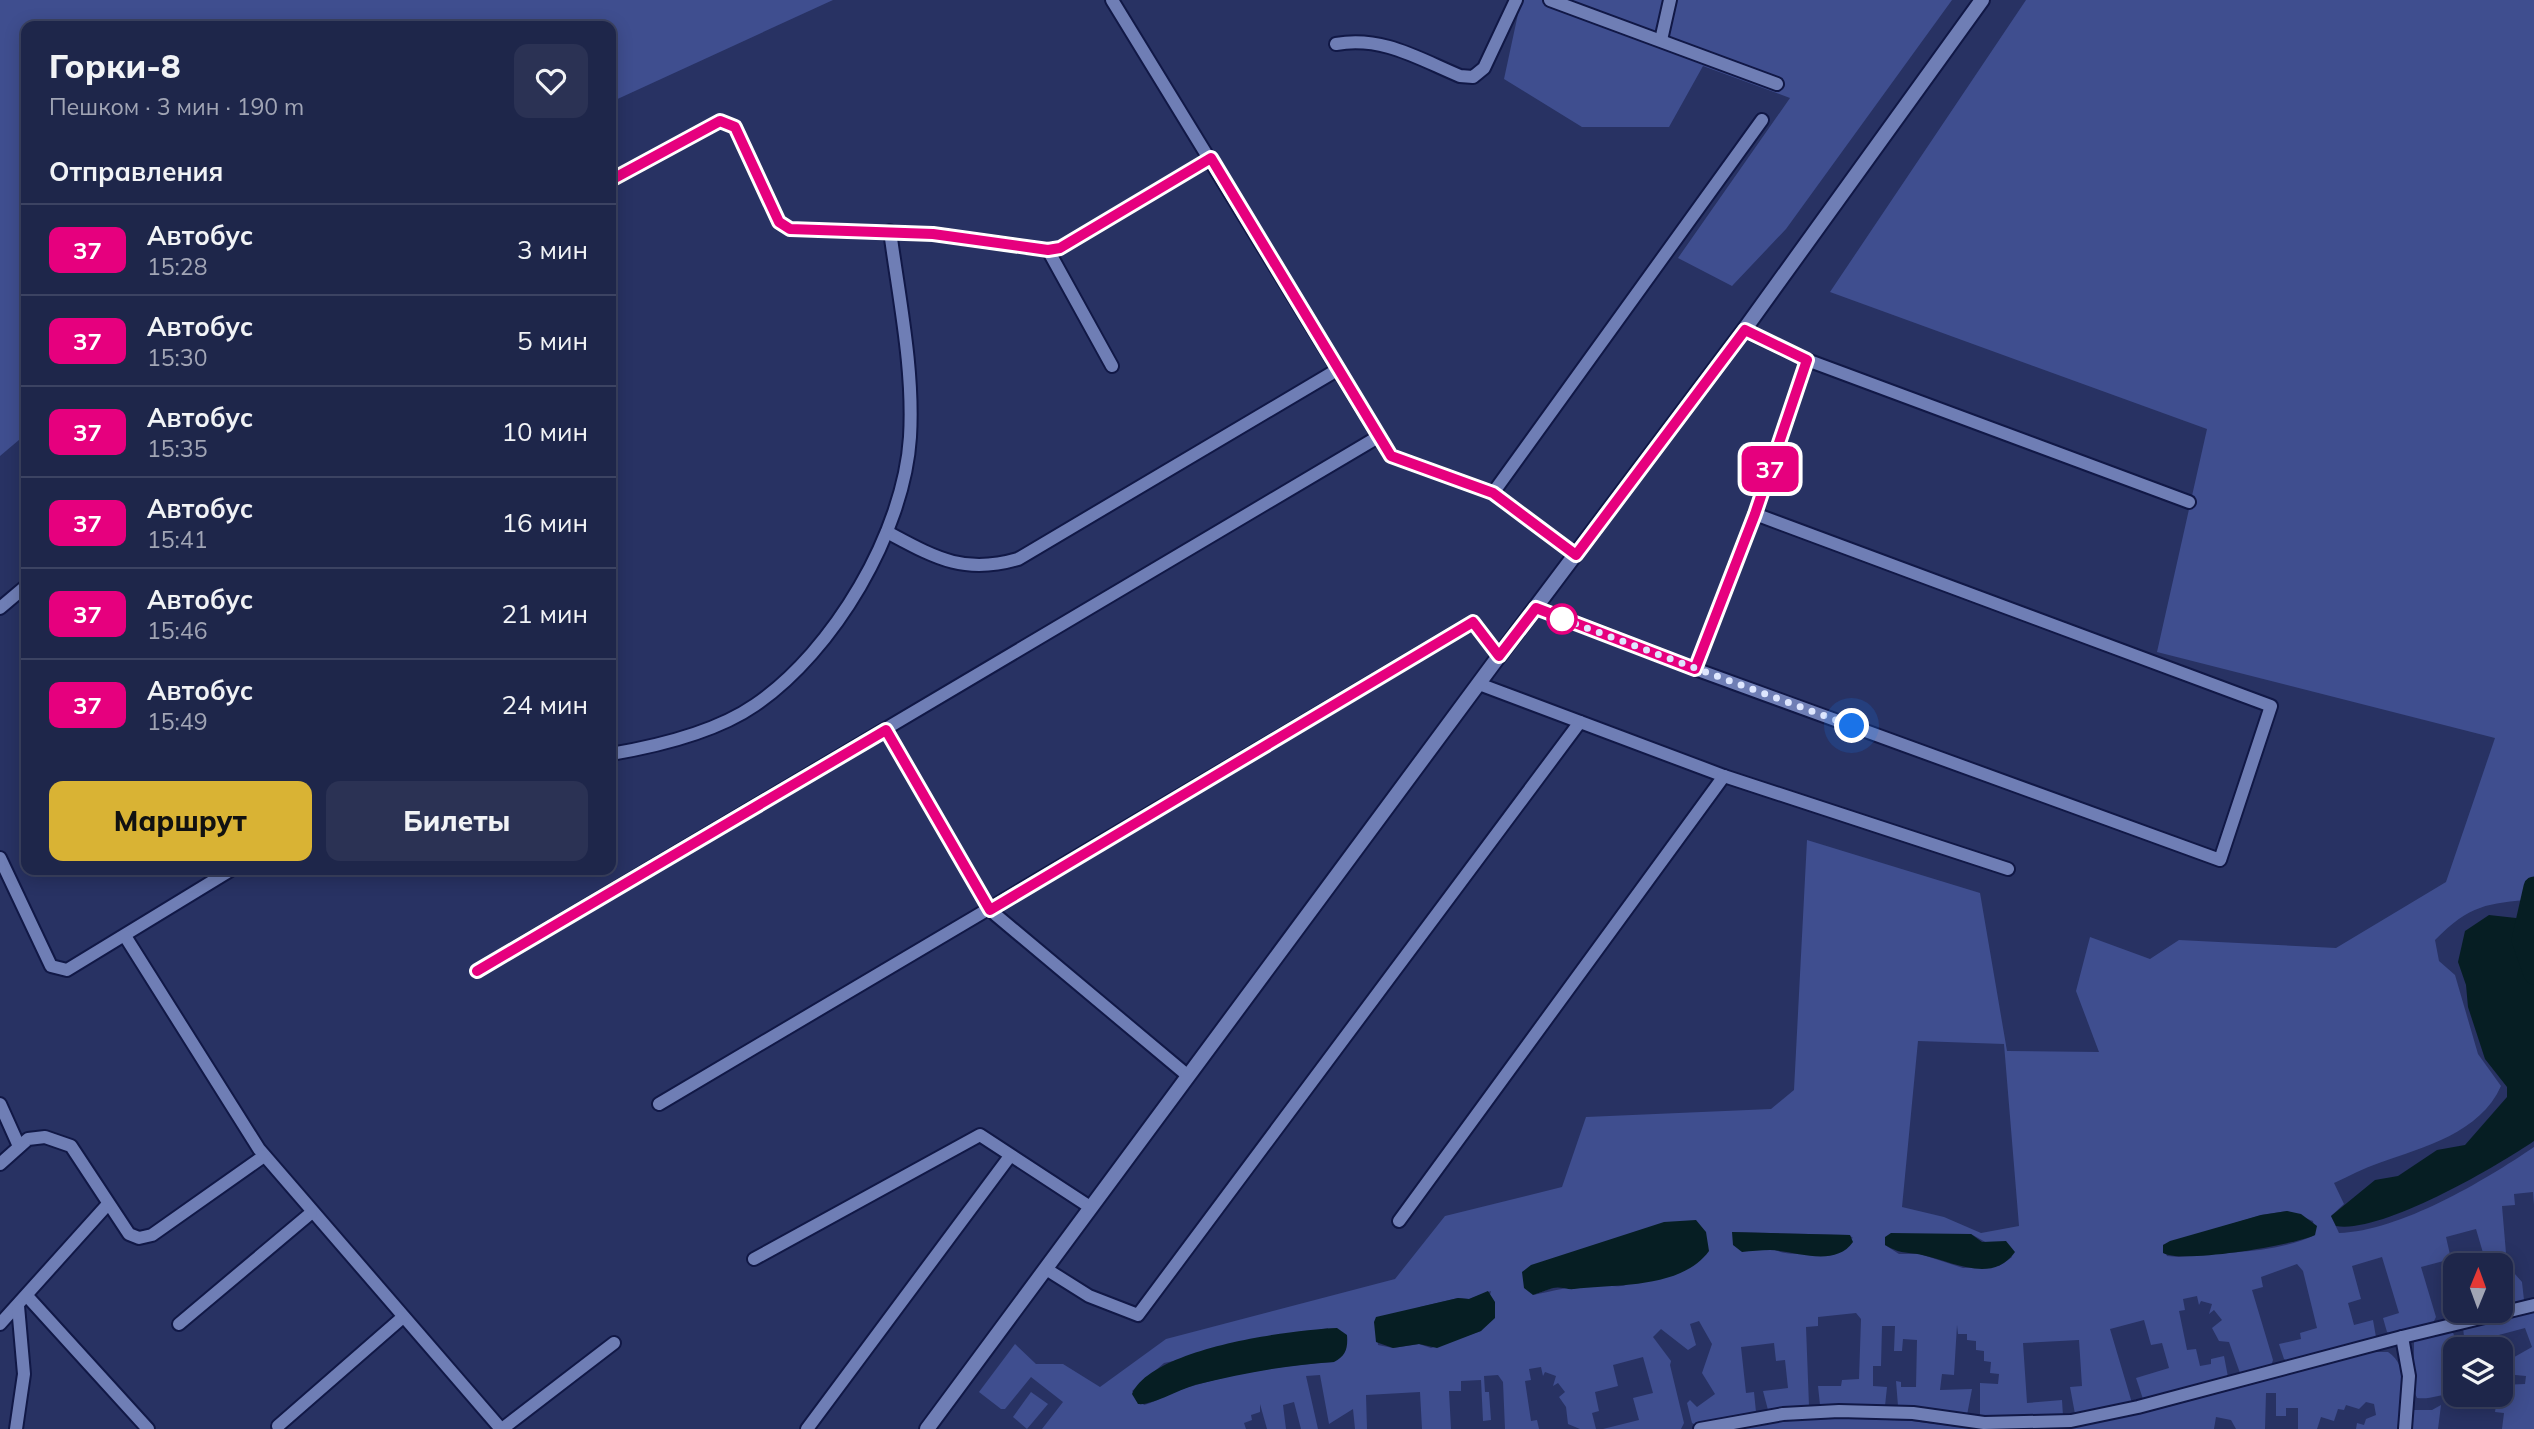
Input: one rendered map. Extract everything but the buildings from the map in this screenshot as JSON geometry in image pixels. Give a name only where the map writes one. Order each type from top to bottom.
[{"type":"street","points":[[1112,0],[1391,456],[1493,493],[1576,555]]},
{"type":"street","points":[[1336,44],[1360,40],[1377,42],[1460,76],[1473,77],[1484,68],[1516,0]]},
{"type":"street","points":[[1550,0],[1777,84]]},
{"type":"street","points":[[1661,40],[1670,0]]},
{"type":"street","points":[[926,1429],[1499,656],[1745,330],[1982,0]]},
{"type":"street","points":[[1493,493],[1762,120]]},
{"type":"street","points":[[616,177],[720,121],[735,127],[779,222],[790,229],[890,231],[1048,250],[1060,248],[1211,158]]},
{"type":"street","points":[[616,753],[716,724],[753,706],[783,683],[835,620],[865,575],[887,532],[904,474],[911,405],[890,231]]},
{"type":"street","points":[[1048,250],[1112,366]]},
{"type":"street","points":[[1745,330],[1807,360],[2189,502]]},
{"type":"street","points":[[1695,669],[1755,514],[1807,360]]},
{"type":"street","points":[[887,532],[948,562],[982,566],[1018,559],[1338,370]]},
{"type":"street","points":[[477,971],[1378,438]]},
{"type":"street","points":[[1536,608],[1695,669],[2220,860],[2271,706],[1755,514]]},
{"type":"street","points":[[0,608],[21,590]]},
{"type":"street","points":[[659,1104],[1473,622],[1499,656]]},
{"type":"street","points":[[1479,684],[1724,776],[2008,869]]},
{"type":"street","points":[[1046,1269],[1089,1296],[1138,1315],[1580,722]]},
{"type":"street","points":[[886,730],[990,910],[1187,1075]]},
{"type":"street","points":[[1399,1222],[1724,776]]},
{"type":"street","points":[[0,858],[51,966],[67,970],[223,875]]},
{"type":"street","points":[[125,936],[264,1156],[501,1429],[614,1343]]},
{"type":"street","points":[[0,1104],[18,1144]]},
{"type":"street","points":[[754,1259],[980,1135],[1090,1207]]},
{"type":"street","points":[[0,1164],[18,1144],[28,1139],[45,1138],[71,1146],[129,1234],[139,1238],[152,1235],[264,1156]]},
{"type":"street","points":[[807,1429],[1010,1156]]},
{"type":"street","points":[[0,1324],[108,1204]]},
{"type":"street","points":[[179,1324],[311,1213]]},
{"type":"street","points":[[27,1296],[148,1429]]},
{"type":"street","points":[[1700,1429],[1783,1414],[1839,1411],[1913,1413],[1984,1423],[2071,1421],[2138,1407],[2534,1305]]},
{"type":"street","points":[[16,1429],[24,1374],[18,1306]]},
{"type":"street","points":[[278,1426],[403,1317]]},
{"type":"street","points":[[2402,1337],[2409,1376],[2405,1429]]},
{"type":"shaded area","points":[[0,0],[833,0],[616,100],[616,21],[21,21],[21,438],[0,456]]},
{"type":"shaded area","points":[[1521,0],[1952,0],[1786,229],[1732,286],[1678,258],[1790,98],[1703,66],[1669,127],[1582,127],[1504,79]]},
{"type":"shaded area","points":[[2026,0],[2534,0],[2534,899],[2503,902],[2480,908],[2459,919],[2435,940],[2439,961],[2455,975],[2478,1054],[2501,1086],[2492,1102],[2479,1116],[2449,1136],[2334,1183],[2344,1204],[2331,1216],[2339,1233],[2388,1224],[2466,1189],[2534,1147],[2534,1205],[2533,1192],[2514,1194],[2515,1205],[2502,1206],[2506,1253],[2483,1253],[2476,1229],[2446,1237],[2450,1253],[2443,1253],[2443,1261],[2421,1267],[2436,1317],[2433,1323],[2391,1334],[2387,1332],[2383,1318],[2399,1313],[2382,1257],[2352,1266],[2361,1299],[2348,1303],[2354,1325],[2373,1320],[2376,1337],[2288,1361],[2284,1359],[2279,1344],[2301,1339],[2300,1333],[2317,1328],[2303,1271],[2297,1264],[2261,1277],[2263,1287],[2252,1290],[2273,1360],[2271,1366],[2240,1373],[2229,1342],[2219,1341],[2212,1328],[2222,1320],[2214,1310],[2209,1314],[2212,1304],[2201,1301],[2199,1305],[2197,1296],[2183,1299],[2185,1310],[2179,1311],[2187,1350],[2196,1349],[2200,1366],[2211,1364],[2211,1359],[2224,1356],[2228,1377],[2143,1399],[2136,1378],[2169,1368],[2162,1343],[2151,1345],[2144,1320],[2110,1329],[2132,1403],[2075,1414],[2070,1387],[2082,1386],[2079,1340],[2023,1343],[2027,1403],[2062,1400],[2063,1416],[1980,1416],[1980,1383],[1998,1384],[1999,1374],[1990,1373],[1991,1362],[1984,1361],[1984,1351],[1976,1350],[1976,1341],[1967,1340],[1967,1334],[1958,1334],[1957,1325],[1954,1375],[1942,1374],[1940,1390],[1972,1389],[1967,1415],[1898,1406],[1896,1381],[1901,1382],[1901,1387],[1916,1387],[1917,1340],[1903,1339],[1902,1351],[1894,1351],[1895,1326],[1882,1326],[1881,1366],[1873,1366],[1873,1386],[1887,1387],[1885,1406],[1820,1405],[1818,1386],[1841,1386],[1842,1380],[1859,1379],[1861,1319],[1856,1313],[1818,1317],[1818,1326],[1806,1327],[1809,1406],[1768,1410],[1763,1391],[1788,1388],[1785,1360],[1776,1361],[1774,1343],[1741,1347],[1746,1393],[1754,1392],[1756,1412],[1696,1425],[1692,1423],[1687,1403],[1690,1400],[1697,1407],[1715,1394],[1702,1373],[1712,1344],[1699,1321],[1690,1324],[1696,1345],[1688,1350],[1661,1329],[1653,1337],[1671,1361],[1684,1423],[1681,1429],[1603,1429],[1639,1420],[1633,1398],[1653,1393],[1643,1357],[1613,1365],[1618,1386],[1595,1392],[1599,1411],[1592,1413],[1596,1429],[1580,1429],[1568,1424],[1566,1407],[1559,1397],[1565,1392],[1558,1383],[1553,1386],[1556,1376],[1545,1372],[1543,1376],[1541,1367],[1529,1369],[1531,1380],[1525,1381],[1531,1421],[1537,1420],[1539,1429],[1505,1429],[1503,1382],[1498,1375],[1484,1376],[1485,1392],[1489,1392],[1491,1420],[1483,1421],[1481,1380],[1461,1381],[1461,1391],[1449,1391],[1451,1429],[1422,1429],[1420,1392],[1366,1395],[1367,1429],[1355,1429],[1353,1409],[1329,1424],[1320,1375],[1306,1376],[1318,1429],[1301,1429],[1294,1402],[1283,1405],[1286,1429],[1267,1429],[1260,1404],[1260,1412],[1251,1415],[1252,1420],[1244,1423],[1246,1429],[1042,1429],[1063,1402],[1031,1377],[1005,1409],[1001,1409],[979,1392],[1015,1344],[1036,1364],[1063,1364],[1100,1387],[1166,1339],[1395,1279],[1445,1216],[1562,1187],[1586,1117],[1771,1109],[1794,1090],[1807,840],[1980,893],[2007,1051],[2099,1052],[2076,991],[2090,937],[2150,959],[2179,940],[2336,948],[2446,882],[2495,738],[2157,652],[2207,429],[1830,292]],"holes":[[[1918,1041],[2004,1044],[2019,1226],[1981,1233],[1944,1217],[1902,1207]],[[2287,1211],[2313,1221],[2315,1235],[2266,1249],[2167,1256],[2163,1245],[2261,1215]],[[1706,1232],[1626,1285],[1582,1286],[1533,1295]],[[1732,1232],[1849,1235],[1853,1238],[1816,1251],[1792,1254],[1768,1248]],[[1971,1234],[2012,1257],[1999,1266],[1963,1268],[1920,1254],[1899,1254],[1885,1245]],[[1491,1291],[1481,1331],[1431,1348],[1419,1344],[1393,1348],[1378,1345],[1376,1327],[1420,1307],[1458,1298],[1469,1299]],[[1328,1328],[1334,1362],[1224,1378],[1183,1389],[1144,1405],[1132,1391],[1164,1363]]]},
{"type":"shaded area","points":[[2489,915],[2534,920],[2534,1141],[2467,1181],[2408,1209],[2356,1226],[2336,1226],[2331,1216],[2375,1180],[2398,1176],[2437,1150],[2465,1145],[2507,1097],[2507,1087],[2485,1059],[2468,1007],[2466,985],[2458,962],[2465,931]]},
{"type":"shaded area","points":[[2287,1211],[2301,1214],[2317,1226],[2315,1235],[2285,1244],[2214,1255],[2174,1256],[2163,1253],[2163,1245],[2170,1241],[2261,1215]]},
{"type":"shaded area","points":[[1696,1220],[1706,1232],[1709,1251],[1697,1263],[1682,1272],[1628,1285],[1556,1288],[1533,1295],[1524,1288],[1522,1272],[1531,1265],[1664,1222]]},
{"type":"shaded area","points":[[1732,1232],[1850,1235],[1853,1242],[1845,1250],[1825,1256],[1770,1250],[1742,1252],[1733,1245]]},
{"type":"shaded area","points":[[1891,1233],[1971,1234],[1982,1242],[2006,1241],[2015,1252],[2006,1262],[1995,1267],[1971,1268],[1900,1252],[1885,1245],[1885,1237]]},
{"type":"shaded area","points":[[2513,1272],[2522,1282],[2524,1300],[2513,1303]]},
{"type":"shaded area","points":[[1488,1291],[1495,1302],[1495,1318],[1481,1331],[1437,1348],[1419,1344],[1393,1348],[1376,1342],[1376,1317],[1458,1298],[1469,1299]]},
{"type":"shaded area","points":[[2534,1310],[2534,1429],[2502,1429],[2504,1413],[2495,1412],[2496,1407],[2513,1407],[2513,1384],[2525,1384],[2526,1376],[2513,1375],[2513,1358],[2532,1347],[2525,1328],[2491,1337],[2464,1337],[2463,1328],[2483,1323],[2513,1323],[2513,1315]]},
{"type":"shaded area","points":[[1337,1328],[1347,1335],[1347,1344],[1344,1354],[1334,1362],[1232,1376],[1192,1386],[1144,1404],[1138,1404],[1132,1394],[1145,1378],[1193,1353],[1257,1338]]},
{"type":"shaded area","points":[[2452,1330],[2455,1337],[2443,1337],[2443,1394],[2417,1398],[2414,1391],[2414,1341]]},
{"type":"shaded area","points":[[2373,1352],[2388,1352],[2400,1367],[2403,1387],[2397,1429],[2356,1429],[2357,1423],[2364,1425],[2366,1419],[2376,1415],[2374,1404],[2366,1402],[2359,1409],[2346,1405],[2344,1410],[2338,1409],[2334,1421],[2321,1417],[2317,1429],[2298,1429],[2298,1408],[2286,1408],[2286,1416],[2276,1416],[2276,1393],[2266,1393],[2265,1429],[2236,1429],[2231,1420],[2216,1417],[2214,1429],[2067,1429],[2156,1410]]},
{"type":"shaded area","points":[[1031,1392],[1048,1404],[1027,1429],[1013,1417]]},
{"type":"shaded area","points":[[2441,1405],[2438,1429],[2409,1429],[2414,1410],[2432,1410]]},
{"type":"shaded area","points":[[1839,1418],[1912,1421],[1974,1429],[1736,1429],[1783,1421]]},
{"type":"waterway","points":[[2534,887],[2522,940],[2534,974]]},
{"type":"bus line","name":"37","points":[[477,971],[886,730],[990,910],[1473,622],[1499,656],[1536,608],[1695,669],[1755,514],[1807,360],[1745,330],[1576,555],[1493,493],[1391,456],[1211,158],[1060,248],[1048,250],[933,234],[790,229],[779,222],[735,127],[720,121],[616,177]]},
{"type":"route","points":[[1562,619],[1557,617],[1852,726]]}]
